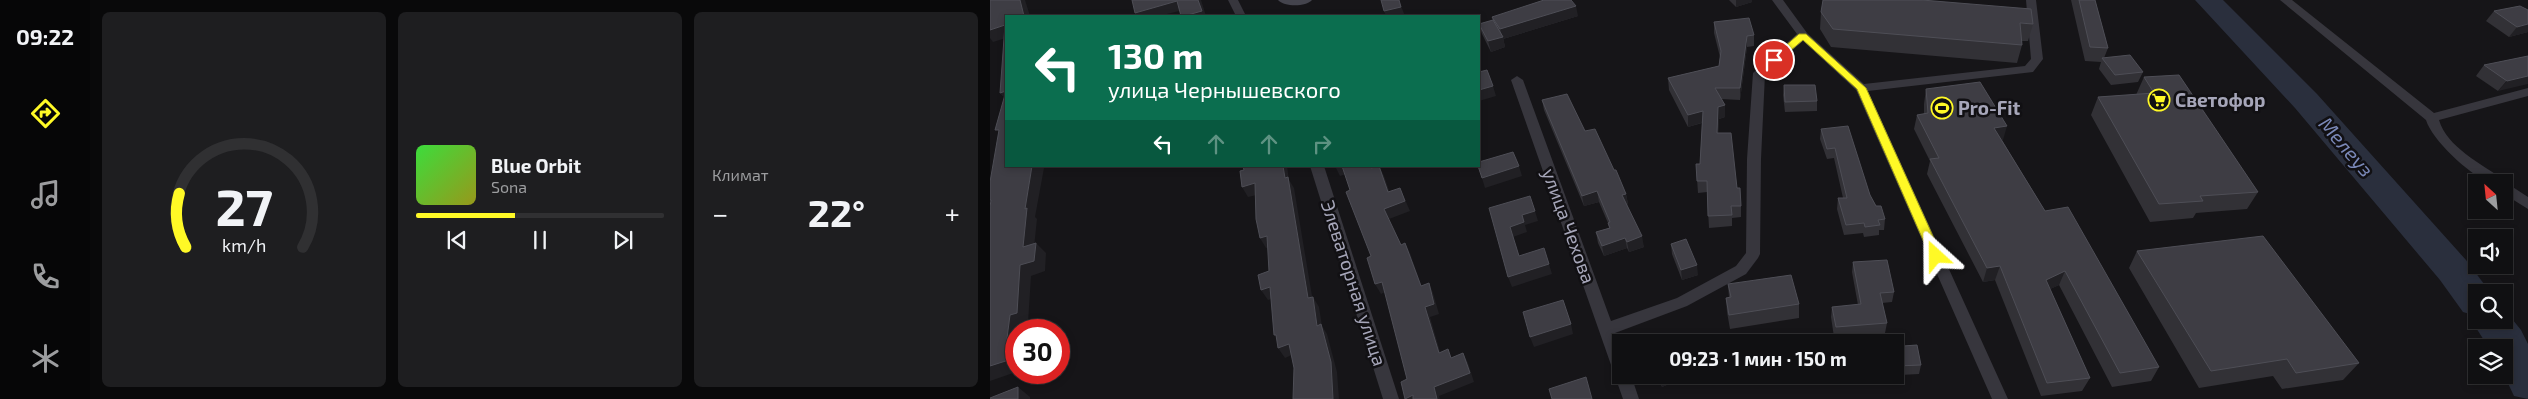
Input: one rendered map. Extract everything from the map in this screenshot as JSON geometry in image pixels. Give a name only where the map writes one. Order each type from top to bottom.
[{"type":"street","points":[[1233,0],[1240,15]]},
{"type":"street","points":[[1286,0],[1304,0]]},
{"type":"street","points":[[1777,0],[1803,36],[1861,88],[2000,399]]},
{"type":"street","points":[[1861,88],[2029,69],[2037,59],[2030,0]]},
{"type":"street","points":[[2285,0],[2432,118],[2433,127],[2445,140],[2488,174]]},
{"type":"street","points":[[1607,329],[1682,302],[1741,270],[1753,254],[1754,159],[1759,73],[1803,36]]},
{"type":"street","name":"улица Чехова","points":[[1517,80],[1612,344]]},
{"type":"street","points":[[2432,118],[2528,92]]},
{"type":"street","name":"Элеваторная улица","points":[[1317,167],[1391,399]]},
{"type":"street","points":[[2513,193],[2528,204]]},
{"type":"street","points":[[1625,384],[1631,399]]},
{"type":"building","points":[[990,0],[1020,0],[1024,15],[1005,15],[1005,25],[990,30]]},
{"type":"building","points":[[1132,0],[1198,0],[1202,11],[1181,15],[1177,1],[1135,13]]},
{"type":"building","points":[[1381,0],[1399,0],[1401,7],[1384,11]]},
{"type":"building","points":[[1544,0],[1571,0],[1576,6],[1500,29],[1492,17]]},
{"type":"building","points":[[1823,0],[1922,0],[2031,9],[2033,24],[2020,23],[2022,45],[1833,29],[1821,12]]},
{"type":"building","points":[[2079,0],[2095,0],[2108,48],[2090,47]]},
{"type":"building","points":[[2520,6],[2528,10],[2528,24],[2517,27],[2494,11]]},
{"type":"building","points":[[1749,18],[1754,35],[1747,36],[1740,88],[1715,88],[1725,105],[1718,107],[1717,133],[1731,133],[1737,188],[1740,188],[1741,206],[1731,206],[1732,215],[1708,216],[1707,181],[1697,181],[1696,164],[1700,164],[1703,111],[1688,115],[1668,78],[1719,66],[1721,51],[1714,22]]},
{"type":"building","points":[[1493,20],[1503,37],[1488,41],[1480,24]]},
{"type":"building","points":[[1005,25],[1005,91],[1000,93]]},
{"type":"building","points":[[2130,55],[2143,72],[2115,75],[2102,58]]},
{"type":"building","points":[[2528,56],[2528,76],[2507,81],[2484,65]]},
{"type":"building","points":[[1487,70],[1493,86],[1480,90],[1480,72]]},
{"type":"building","points":[[2179,75],[2258,192],[2200,196],[2203,201],[2159,204],[2098,97],[2154,93],[2144,77]]},
{"type":"building","points":[[1980,82],[2007,126],[1994,128],[2045,211],[2068,207],[2159,367],[2120,373],[2065,271],[2046,280],[2090,378],[2047,383],[2000,266],[1987,268],[1930,159],[1939,158],[1917,115],[1928,113],[1926,89]]},
{"type":"building","points":[[1784,85],[1815,85],[1817,101],[1785,102]]},
{"type":"building","points":[[1567,94],[1585,131],[1595,129],[1614,170],[1616,170],[1626,194],[1622,195],[1642,236],[1627,242],[1625,238],[1602,246],[1596,232],[1610,228],[1608,223],[1610,222],[1597,191],[1582,196],[1542,100]]},
{"type":"building","points":[[1005,95],[1005,167],[1032,167],[1025,209],[1027,208],[1023,247],[1036,243],[1034,261],[1020,265],[1017,313],[1010,315],[1009,319],[1005,319],[1005,361],[990,366],[990,182],[999,130],[995,130]]},
{"type":"building","points":[[1848,126],[1870,195],[1876,206],[1881,206],[1885,219],[1878,220],[1880,225],[1865,227],[1864,223],[1846,225],[1838,198],[1847,198],[1835,148],[1827,149],[1821,129]]},
{"type":"building","points":[[1513,152],[1519,166],[1482,178],[1478,167],[1480,167],[1480,162]]},
{"type":"building","points":[[1243,167],[1283,167],[1285,178],[1288,177],[1308,298],[1313,297],[1317,326],[1321,324],[1331,362],[1333,399],[1293,399],[1294,368],[1289,344],[1278,348],[1276,335],[1274,335],[1270,287],[1261,290],[1258,275],[1269,271],[1267,236],[1260,238],[1256,219],[1255,183],[1242,187],[1240,171],[1244,170]]},
{"type":"building","points":[[1342,167],[1379,167],[1388,192],[1400,188],[1405,201],[1384,209],[1401,245],[1405,243],[1421,286],[1429,283],[1434,304],[1425,307],[1439,353],[1448,349],[1451,358],[1463,353],[1470,373],[1434,387],[1437,399],[1413,399],[1413,395],[1405,399],[1401,382],[1407,379],[1382,282],[1375,284],[1367,258],[1371,256],[1346,192],[1350,190]]},
{"type":"building","points":[[1530,196],[1535,211],[1522,215],[1524,222],[1510,227],[1519,256],[1544,248],[1549,264],[1508,277],[1489,208]]},
{"type":"building","points":[[2263,236],[2359,363],[2296,373],[2287,359],[2211,371],[2137,251]]},
{"type":"building","points":[[1686,239],[1697,265],[1681,270],[1671,244]]},
{"type":"building","points":[[1887,260],[1894,292],[1880,293],[1887,323],[1836,327],[1832,307],[1861,304],[1853,262]]},
{"type":"building","points":[[1791,275],[1799,304],[1729,315],[1726,298],[1731,297],[1728,284]]},
{"type":"building","points":[[1563,300],[1571,324],[1530,337],[1523,312]]},
{"type":"building","points":[[1917,345],[1921,365],[1904,366],[1904,346]]},
{"type":"building","points":[[1586,377],[1592,399],[1552,399],[1549,389]]},
{"type":"building","points":[[1018,387],[1018,399],[990,399],[990,398]]},
{"type":"waterway","name":"Мелеуз","points":[[2208,0],[2306,101],[2453,270],[2468,290]]},
{"type":"waterway","name":"Мелеуз","points":[[2497,329],[2507,342],[2528,383]]},
{"type":"place","name":"Светофор","points":[[2159,100]]},
{"type":"place","name":"Pro-Fit","points":[[1942,108]]},
{"type":"route","points":[[1774,60],[1803,36],[1861,88],[1936,256]]}]
